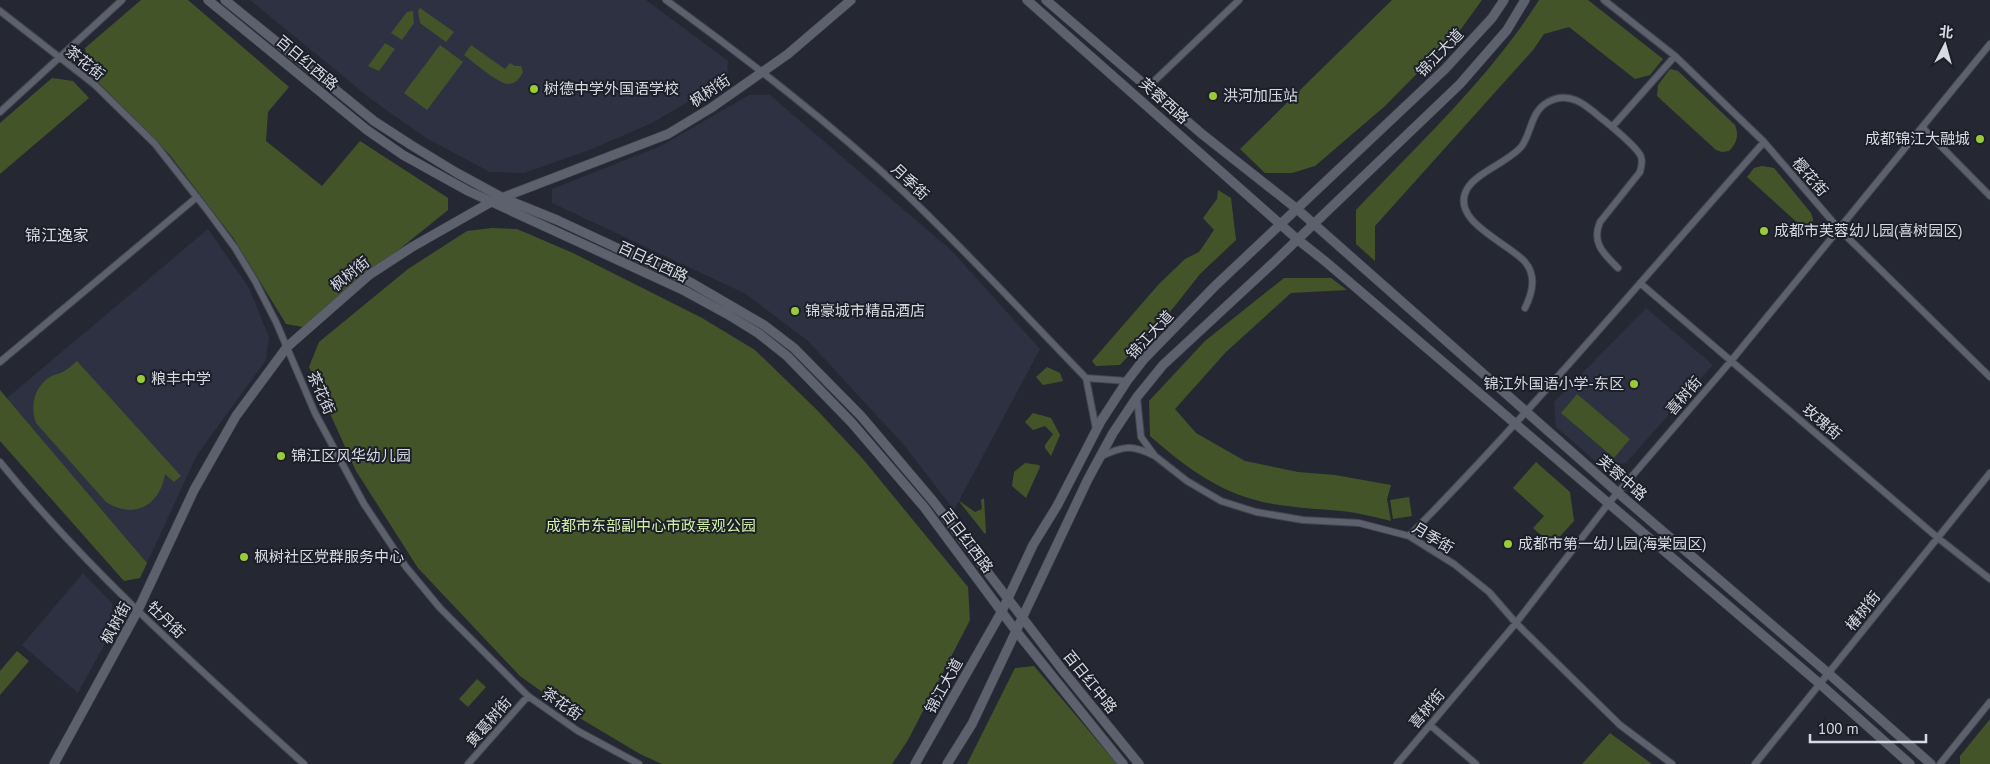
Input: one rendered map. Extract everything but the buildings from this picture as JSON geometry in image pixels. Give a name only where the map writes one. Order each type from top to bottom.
[{"type":"main road","name":"百日红西路","points":[[208,0],[367,130],[403,155],[490,202],[685,292],[750,329],[787,356],[852,423],[911,492],[1016,631]]},
{"type":"main road","name":"百日红西路","points":[[225,0],[374,121],[457,174],[503,198],[565,224],[690,282],[764,325],[794,348],[867,423],[933,501],[1022,616]]},
{"type":"main road","name":"枫树街","points":[[54,764],[138,610],[194,490],[236,416],[287,347],[369,274],[436,232],[490,202],[668,134],[764,72],[851,0]]},
{"type":"main road","name":"芙蓉西路","points":[[1027,0],[1281,224]]},
{"type":"main road","name":"芙蓉西路","points":[[1046,0],[1202,134],[1297,209]]},
{"type":"main road","name":"锦江大道","points":[[915,764],[1002,611],[1033,545],[1057,506],[1096,429],[1127,381],[1144,359],[1215,286],[1445,69],[1492,18],[1504,0]]},
{"type":"main road","name":"锦江大道","points":[[947,764],[972,724],[1022,616],[1100,457],[1113,433],[1137,397],[1163,365],[1460,84],[1506,30],[1525,0]]},
{"type":"main road","name":"芙蓉中路","points":[[1297,209],[1617,492],[1931,764]]},
{"type":"main road","name":"芙蓉中路","points":[[1281,224],[1297,240],[1326,262],[1820,684],[1910,764]]},
{"type":"main road","name":"百日红中路","points":[[1022,616],[1064,672],[1139,764]]},
{"type":"main road","name":"百日红中路","points":[[1016,631],[1123,764]]},
{"type":"street","points":[[0,112],[122,0]]},
{"type":"street","name":"月季街","points":[[666,0],[764,72],[830,126],[964,250],[1086,378]]},
{"type":"street","points":[[1148,87],[1239,0]]},
{"type":"street","name":"樱花街","points":[[1604,0],[1675,56],[1764,142],[1839,229],[1990,377]]},
{"type":"street","name":"茶花街","points":[[1,13],[94,85],[155,144],[235,248],[255,281],[287,347],[316,414],[364,504],[384,536],[440,608],[528,696],[578,731],[640,764]]},
{"type":"street","name":"喜树街","points":[[1397,764],[1516,623],[1617,492],[1731,361],[1990,44]]},
{"type":"street","points":[[1612,127],[1675,56]]},
{"type":"street","points":[[1525,308],[1532,291],[1531,273],[1526,262],[1470,218],[1464,204],[1468,188],[1473,182],[1521,146],[1539,109],[1547,102],[1558,98],[1580,101],[1612,127],[1641,156],[1642,164],[1636,179],[1600,222],[1597,229],[1597,244],[1601,251],[1618,268]]},
{"type":"street","points":[[1922,127],[1990,196]]},
{"type":"street","points":[[1409,536],[1464,480],[1764,142]]},
{"type":"street","points":[[0,362],[197,198]]},
{"type":"street","name":"玫瑰街","points":[[1640,283],[1938,538],[1990,579]]},
{"type":"street","points":[[1096,429],[1086,378],[1127,381]]},
{"type":"street","name":"月季街","points":[[1137,397],[1141,437],[1156,456],[1187,482],[1221,501],[1256,512],[1303,520],[1359,523],[1409,536],[1454,564],[1489,592],[1516,623],[1620,724],[1672,764]]},
{"type":"street","points":[[1100,457],[1127,447],[1139,448],[1156,456]]},
{"type":"street","name":"牡丹街","points":[[0,462],[104,577],[182,653],[304,764]]},
{"type":"street","name":"椿树街","points":[[1756,764],[1990,473]]},
{"type":"street","name":"黄葛树街","points":[[468,764],[528,696]]},
{"type":"street","points":[[1940,764],[1990,702]]},
{"type":"street","points":[[1430,724],[1476,764]]},
{"type":"shaded area","name":"树德中学外国语学校","points":[[250,0],[646,0],[728,61],[727,79],[652,123],[592,149],[524,173],[490,172],[426,138],[371,99]]},
{"type":"shaded area","points":[[749,95],[770,95],[952,251],[1040,349],[954,510],[904,445],[808,341],[746,294],[552,203],[552,189],[661,146]]},
{"type":"shaded area","name":"粮丰中学","points":[[208,229],[249,288],[269,337],[266,360],[197,455],[147,563],[7,398]]},
{"type":"shaded area","name":"锦江外国语小学-东区","points":[[1646,308],[1713,365],[1626,463],[1601,466],[1556,427],[1554,402]]},
{"type":"shaded area","points":[[83,573],[112,603],[114,627],[78,693],[22,645]]},
{"type":"green space","points":[[141,0],[188,0],[289,87],[268,112],[266,141],[322,186],[360,141],[448,198],[448,210],[303,327],[286,324],[234,239],[169,154],[89,73],[85,48]]},
{"type":"green space","points":[[1392,0],[1482,0],[1461,29],[1385,106],[1315,166],[1292,173],[1265,173],[1240,149]]},
{"type":"green space","points":[[1539,0],[1588,0],[1663,59],[1650,75],[1635,79],[1569,27],[1544,34],[1533,50],[1375,226],[1375,261],[1356,244],[1356,210],[1429,135],[1476,83],[1520,29]]},
{"type":"green space","points":[[420,8],[454,32],[446,42],[420,23],[418,11]]},
{"type":"green space","points":[[413,11],[414,23],[402,40],[391,33],[407,12]]},
{"type":"green space","points":[[385,43],[395,49],[379,71],[368,66]]},
{"type":"green space","points":[[440,45],[463,62],[427,110],[404,93]]},
{"type":"green space","points":[[471,45],[505,69],[510,63],[515,66],[521,66],[523,72],[521,76],[515,82],[508,84],[492,76],[464,55]]},
{"type":"green space","points":[[1670,69],[1678,71],[1735,125],[1736,139],[1729,151],[1722,152],[1716,150],[1657,96],[1658,85]]},
{"type":"green space","points":[[52,78],[73,81],[89,98],[0,174],[0,123]]},
{"type":"green space","points":[[1762,166],[1774,168],[1811,213],[1813,219],[1812,236],[1747,177],[1754,168]]},
{"type":"green space","points":[[1218,190],[1231,198],[1236,240],[1200,274],[1174,307],[1120,365],[1096,366],[1092,361],[1159,284],[1185,259],[1199,252],[1214,230],[1203,218],[1217,199]]},
{"type":"green space","name":"成都市东部副中心市政景观公园","points":[[492,228],[517,229],[573,253],[702,318],[755,350],[816,409],[862,458],[968,587],[970,620],[908,740],[892,764],[662,764],[640,754],[573,714],[520,676],[418,568],[356,471],[309,367],[319,342],[408,269],[467,231]]},
{"type":"green space","points":[[1284,278],[1331,278],[1347,290],[1291,293],[1226,352],[1175,409],[1196,433],[1245,461],[1298,472],[1335,475],[1391,485],[1387,499],[1391,521],[1348,512],[1273,504],[1255,500],[1222,487],[1192,470],[1150,436],[1149,401],[1205,341]]},
{"type":"green space","points":[[77,361],[181,476],[174,482],[165,474],[158,494],[144,506],[127,510],[106,502],[36,423],[33,410],[35,397],[40,386],[50,377],[61,373]]},
{"type":"green space","points":[[1047,367],[1060,373],[1063,381],[1043,385],[1036,377]]},
{"type":"green space","points":[[0,390],[147,563],[140,578],[124,581],[0,441]]},
{"type":"green space","points":[[1577,394],[1630,439],[1614,458],[1561,413]]},
{"type":"green space","points":[[1033,413],[1051,418],[1060,435],[1051,456],[1045,445],[1053,434],[1045,426],[1033,430],[1025,422]]},
{"type":"green space","points":[[1536,462],[1570,492],[1574,521],[1552,545],[1533,528],[1544,516],[1513,488]]},
{"type":"green space","points":[[1025,463],[1039,465],[1040,467],[1026,498],[1012,486],[1014,472]]},
{"type":"green space","points":[[1409,497],[1412,516],[1393,519],[1390,500]]},
{"type":"green space","points":[[984,498],[985,534],[958,500],[975,512],[982,509],[981,500]]},
{"type":"green space","points":[[17,651],[29,661],[0,695],[0,671]]},
{"type":"green space","points":[[1034,666],[1117,764],[967,764],[1015,668]]},
{"type":"green space","points":[[477,679],[486,687],[468,707],[459,699]]},
{"type":"green space","points":[[1990,719],[1990,764],[1960,764],[1960,756]]},
{"type":"green space","points":[[1610,733],[1652,764],[1582,764]]},
{"type":"place","name":"树德中学外国语学校","points":[[534,89]]},
{"type":"place","name":"洪河加压站","points":[[1213,96]]},
{"type":"place","name":"成都锦江大融城","points":[[1980,139]]},
{"type":"place","name":"成都市芙蓉幼儿园(喜树园区)","points":[[1764,231]]},
{"type":"place","name":"锦豪城市精品酒店","points":[[795,311]]},
{"type":"place","name":"粮丰中学","points":[[141,379]]},
{"type":"place","name":"锦江外国语小学-东区","points":[[1634,384]]},
{"type":"place","name":"锦江区风华幼儿园","points":[[281,456]]},
{"type":"place","name":"成都市第一幼儿园(海棠园区)","points":[[1508,544]]},
{"type":"place","name":"枫树社区党群服务中心","points":[[244,557]]},
{"type":"district","name":"锦江逸家","points":[[57,235]]}]
